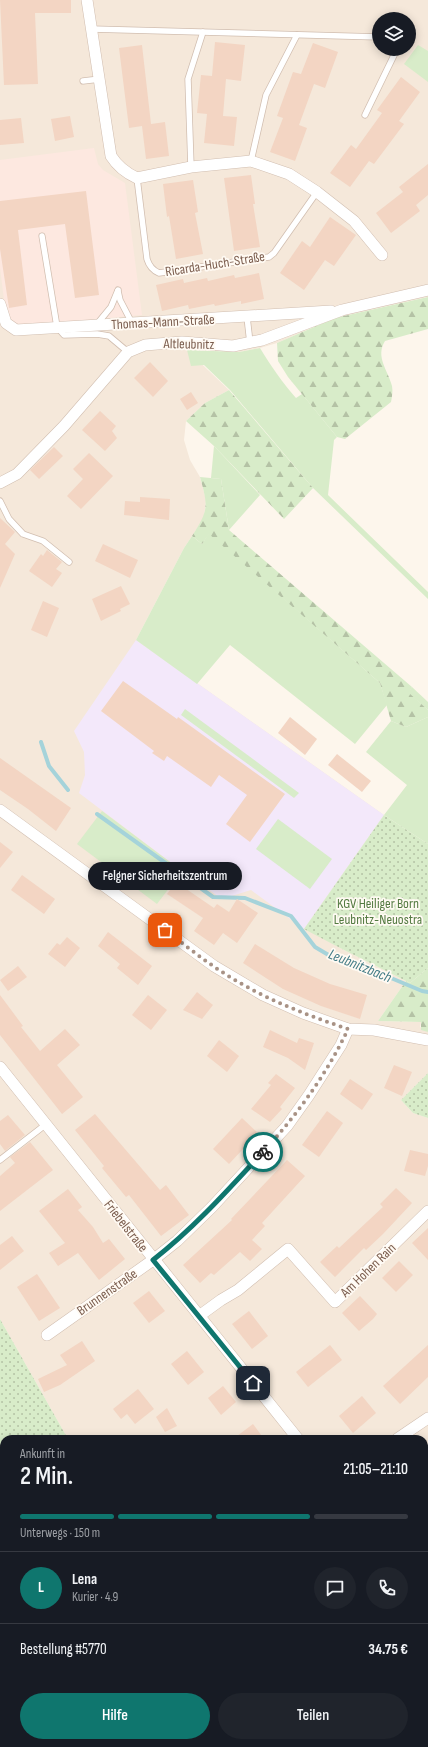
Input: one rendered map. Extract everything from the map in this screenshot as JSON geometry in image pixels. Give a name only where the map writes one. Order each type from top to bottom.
[{"type":"street","points":[[87,0],[90,30],[100,79],[111,156],[116,164],[137,178],[191,167],[251,161],[289,174],[317,192],[354,222],[382,255]]},
{"type":"street","name":"Altleubnitz","points":[[0,483],[17,474],[64,426],[111,372],[121,358],[128,352],[145,345],[182,342],[233,346],[250,343],[262,340],[342,310],[428,290]]},
{"type":"street","name":"Thomas-Mann-Straße","points":[[0,304],[6,323],[16,330],[248,317],[342,310]]},
{"type":"street","points":[[0,810],[231,977],[263,995],[303,1013],[348,1029],[374,1030],[428,1040]]},
{"type":"street","name":"Brunnenstraße","points":[[47,1335],[178,1241],[212,1207],[287,1126],[337,1051],[348,1029]]},
{"type":"street","name":"Friebelstraße","points":[[0,1067],[153,1260],[295,1435]]},
{"type":"street","name":"Am Hohen Rain","points":[[199,1316],[238,1290],[288,1249],[335,1302],[428,1211]]},
{"type":"street","points":[[403,1435],[428,1418]]},
{"type":"lane","points":[[90,30],[372,37]]},
{"type":"lane","points":[[191,167],[188,80],[203,32]]},
{"type":"lane","points":[[251,161],[266,95],[298,35]]},
{"type":"lane","points":[[365,115],[394,56]]},
{"type":"lane","points":[[83,81],[100,79]]},
{"type":"lane","name":"Ricarda-Huch-Straße","points":[[137,178],[146,259],[154,271],[159,274],[269,257],[274,253],[317,192]]},
{"type":"lane","points":[[42,236],[57,327],[64,335],[97,334],[108,336],[128,352]]},
{"type":"lane","points":[[95,326],[111,307],[118,290],[120,300],[132,323]]},
{"type":"lane","points":[[248,317],[250,343]]},
{"type":"lane","points":[[0,501],[9,519],[23,534],[43,541],[69,562]]},
{"type":"lane","points":[[0,1160],[45,1125]]},
{"type":"shaded area","points":[[0,0],[428,0],[428,297],[335,318],[277,343],[260,348],[239,352],[187,350],[229,390],[205,403],[186,421],[184,440],[190,460],[200,477],[206,500],[204,518],[184,548],[136,640],[384,815],[305,928],[342,949],[406,981],[378,1021],[421,1022],[420,1027],[428,1032],[428,1073],[401,1100],[413,1113],[428,1118],[428,1435],[66,1435],[0,1319]]},
{"type":"shaded area","points":[[94,148],[98,164],[103,170],[125,183],[142,315],[22,326],[15,325],[9,318],[5,308],[0,268],[0,160]]},
{"type":"shaded area","points":[[136,640],[384,815],[304,929],[251,890],[222,899],[182,871],[79,793],[85,775],[84,752],[74,731]]},
{"type":"green space","points":[[418,45],[428,51],[428,82],[404,64],[410,56],[416,56],[416,48]]},
{"type":"green space","points":[[428,297],[428,329],[385,341],[382,347],[381,353],[383,364],[392,386],[391,402],[345,439],[337,437],[288,377],[278,361],[277,343],[335,318]]},
{"type":"green space","points":[[260,348],[277,374],[296,398],[302,394],[337,437],[334,440],[328,495],[428,592],[428,599],[313,488],[230,390],[204,365],[191,366],[187,350],[239,352]]},
{"type":"green space","points":[[229,390],[313,488],[284,519],[214,446],[186,421],[205,403]]},
{"type":"green space","points":[[214,446],[260,495],[229,530],[221,479],[211,478]]},
{"type":"green space","points":[[200,477],[221,479],[229,530],[412,687],[409,693],[428,710],[428,717],[406,727],[391,721],[380,683],[209,534],[202,544],[192,536],[202,520],[205,508],[205,495]]},
{"type":"green space","points":[[209,533],[380,683],[387,705],[355,744],[230,645],[197,684],[136,640],[184,548],[192,536],[202,544]]},
{"type":"green space","points":[[412,687],[428,702],[428,710],[408,693]]},
{"type":"green space","points":[[185,709],[299,793],[294,798],[181,715]]},
{"type":"green space","points":[[428,717],[428,844],[384,815],[407,785],[366,752],[391,721],[406,727]]},
{"type":"green space","points":[[102,811],[182,871],[157,904],[77,844]]},
{"type":"green space","name":"KGV Heiliger Born Leubnitz-Neuostra","points":[[384,815],[428,844],[428,968],[410,983],[304,929]]},
{"type":"green space","points":[[278,819],[332,859],[310,889],[256,849]]},
{"type":"green space","points":[[428,968],[428,1032],[421,1030],[421,1022],[378,1021],[406,981],[410,983]]},
{"type":"green space","points":[[428,1073],[428,1118],[413,1113],[401,1100]]},
{"type":"green space","points":[[0,1319],[66,1435],[0,1435]]},
{"type":"building","points":[[0,0],[71,0],[71,13],[35,13],[38,84],[4,85]]},
{"type":"building","points":[[215,42],[245,45],[241,81],[226,79],[223,116],[237,117],[234,146],[204,143],[207,114],[197,113],[201,75],[212,76]]},
{"type":"building","points":[[313,43],[338,52],[325,88],[314,84],[299,125],[307,128],[295,161],[270,152],[283,118],[277,116],[293,72],[301,74]]},
{"type":"building","points":[[142,45],[151,124],[165,122],[169,156],[146,159],[142,126],[129,128],[119,48]]},
{"type":"building","points":[[401,77],[420,92],[399,121],[404,124],[374,164],[369,161],[350,187],[330,173],[351,145],[356,149],[382,113],[377,110]]},
{"type":"building","points":[[70,116],[74,137],[55,141],[51,119]]},
{"type":"building","points":[[21,118],[24,143],[0,145],[0,120]]},
{"type":"building","points":[[428,164],[428,195],[416,205],[420,211],[391,233],[376,213],[403,192],[399,187]]},
{"type":"building","points":[[251,175],[255,204],[253,204],[260,247],[234,251],[224,178]]},
{"type":"building","points":[[193,180],[198,212],[195,213],[203,254],[176,259],[169,216],[167,217],[163,184]]},
{"type":"building","points":[[86,191],[99,295],[75,298],[65,224],[18,230],[27,305],[9,308],[0,249],[0,201]]},
{"type":"building","points":[[330,217],[356,235],[334,266],[325,260],[304,290],[280,273],[302,241],[310,247]]},
{"type":"building","points":[[259,273],[264,299],[241,304],[241,301],[189,309],[188,305],[162,311],[156,285],[183,279],[184,283],[207,278],[208,281],[234,275],[235,278]]},
{"type":"building","points":[[150,362],[168,381],[153,397],[134,378]]},
{"type":"building","points":[[191,392],[198,403],[187,410],[180,399]]},
{"type":"building","points":[[100,411],[116,426],[112,431],[117,438],[105,451],[82,430]]},
{"type":"building","points":[[54,447],[63,456],[39,479],[30,470]]},
{"type":"building","points":[[89,453],[113,476],[81,509],[67,496],[83,479],[73,469]]},
{"type":"building","points":[[140,497],[170,499],[169,520],[124,515],[125,501],[140,502]]},
{"type":"building","points":[[0,518],[15,532],[5,544],[15,554],[0,588]]},
{"type":"building","points":[[103,544],[138,560],[130,578],[95,561]]},
{"type":"building","points":[[47,550],[62,562],[56,569],[62,573],[52,587],[29,571],[41,554],[43,556]]},
{"type":"building","points":[[121,586],[130,604],[120,609],[121,611],[101,621],[92,599]]},
{"type":"building","points":[[43,601],[59,608],[47,637],[31,630]]},
{"type":"building","points":[[123,681],[177,719],[178,717],[285,794],[250,842],[226,824],[247,795],[219,775],[211,787],[167,756],[164,761],[152,753],[154,751],[101,711]]},
{"type":"building","points":[[290,717],[317,739],[305,755],[278,733]]},
{"type":"building","points":[[337,754],[371,781],[362,792],[328,765]]},
{"type":"building","points":[[0,758],[71,808],[56,831],[28,809],[0,790]]},
{"type":"building","points":[[0,842],[13,852],[0,868]]},
{"type":"building","points":[[22,875],[55,899],[44,914],[11,890]]},
{"type":"building","points":[[176,882],[214,908],[217,904],[229,912],[237,899],[258,913],[237,943],[223,933],[214,945],[194,931],[203,918],[167,894]]},
{"type":"building","points":[[108,932],[152,966],[138,985],[117,968],[120,964],[98,946]]},
{"type":"building","points":[[67,937],[80,948],[65,967],[48,954],[57,943],[60,945]]},
{"type":"building","points":[[255,944],[294,968],[330,984],[367,995],[360,1019],[321,1006],[283,989],[243,963]]},
{"type":"building","points":[[18,966],[27,977],[8,991],[0,980]]},
{"type":"building","points":[[197,992],[213,1005],[202,1019],[183,1010]]},
{"type":"building","points":[[0,995],[23,1026],[21,1027],[40,1051],[65,1029],[80,1045],[57,1065],[83,1097],[62,1114],[0,1035]]},
{"type":"building","points":[[148,995],[167,1010],[151,1030],[132,1015]]},
{"type":"building","points":[[270,1030],[297,1043],[299,1038],[314,1043],[305,1070],[288,1058],[263,1047]]},
{"type":"building","points":[[219,1040],[239,1056],[227,1072],[207,1056]]},
{"type":"building","points":[[394,1065],[412,1072],[402,1096],[384,1088]]},
{"type":"building","points":[[276,1074],[295,1088],[280,1107],[282,1109],[270,1122],[251,1109],[271,1085],[268,1083]]},
{"type":"building","points":[[350,1079],[373,1094],[362,1110],[340,1094]]},
{"type":"building","points":[[327,1111],[343,1123],[319,1157],[302,1145]]},
{"type":"building","points":[[95,1114],[160,1190],[166,1185],[189,1215],[161,1236],[129,1195],[126,1197],[102,1168],[104,1166],[75,1130]]},
{"type":"building","points":[[8,1115],[25,1135],[5,1151],[0,1144],[0,1121]]},
{"type":"building","points":[[242,1118],[258,1133],[229,1164],[213,1149]]},
{"type":"building","points":[[30,1142],[53,1170],[0,1211],[0,1176],[15,1163],[10,1157]]},
{"type":"building","points":[[410,1150],[428,1154],[428,1166],[425,1176],[404,1171]]},
{"type":"building","points":[[287,1160],[305,1176],[262,1223],[265,1226],[252,1240],[262,1249],[250,1261],[240,1252],[214,1275],[211,1273],[200,1283],[183,1265],[232,1220],[231,1219]]},
{"type":"building","points":[[396,1188],[412,1203],[383,1234],[366,1250],[364,1248],[335,1277],[320,1262],[337,1246],[339,1248],[383,1207],[380,1204]]},
{"type":"building","points":[[68,1189],[82,1207],[78,1210],[93,1227],[103,1243],[109,1239],[125,1259],[99,1280],[78,1253],[58,1266],[49,1253],[65,1243],[39,1211]]},
{"type":"building","points":[[428,1228],[428,1260],[412,1243]]},
{"type":"building","points":[[12,1236],[24,1251],[0,1270],[0,1245]]},
{"type":"building","points":[[399,1261],[413,1275],[396,1292],[382,1278]]},
{"type":"building","points":[[37,1274],[60,1308],[39,1321],[17,1287]]},
{"type":"building","points":[[149,1291],[165,1311],[149,1323],[133,1303]]},
{"type":"building","points":[[360,1296],[377,1314],[359,1331],[342,1313]]},
{"type":"building","points":[[249,1311],[268,1336],[252,1349],[232,1324]]},
{"type":"building","points":[[82,1341],[95,1361],[60,1385],[44,1392],[38,1379],[67,1365],[60,1355]]},
{"type":"building","points":[[330,1345],[342,1360],[308,1387],[296,1372]]},
{"type":"building","points":[[428,1345],[428,1377],[400,1404],[383,1386]]},
{"type":"building","points":[[187,1351],[204,1372],[188,1385],[171,1364]]},
{"type":"building","points":[[223,1386],[236,1402],[221,1415],[208,1398]]},
{"type":"building","points":[[138,1389],[154,1409],[135,1424],[127,1414],[121,1419],[113,1409]]},
{"type":"building","points":[[362,1396],[376,1413],[353,1433],[339,1416]]},
{"type":"building","points":[[167,1408],[177,1426],[165,1432],[156,1417]]},
{"type":"building","points":[[253,1424],[261,1435],[238,1435]]},
{"type":"waterway","name":"Leubnitzbach","points":[[41,742],[49,766],[68,790]]},
{"type":"waterway","name":"Leubnitzbach","points":[[97,814],[213,897],[245,898],[291,916],[315,947],[337,960],[379,973],[422,991],[428,992]]},
{"type":"way so far","points":[[165,930],[214,966],[263,995],[303,1013],[348,1029],[341,1045],[309,1095],[287,1126],[263,1152]]},
{"type":"place","name":"Felgner Sicherheitszentrum","points":[[165,930]]},
{"type":"route","points":[[253,1383],[153,1260],[178,1241],[238,1180],[263,1152]]}]
